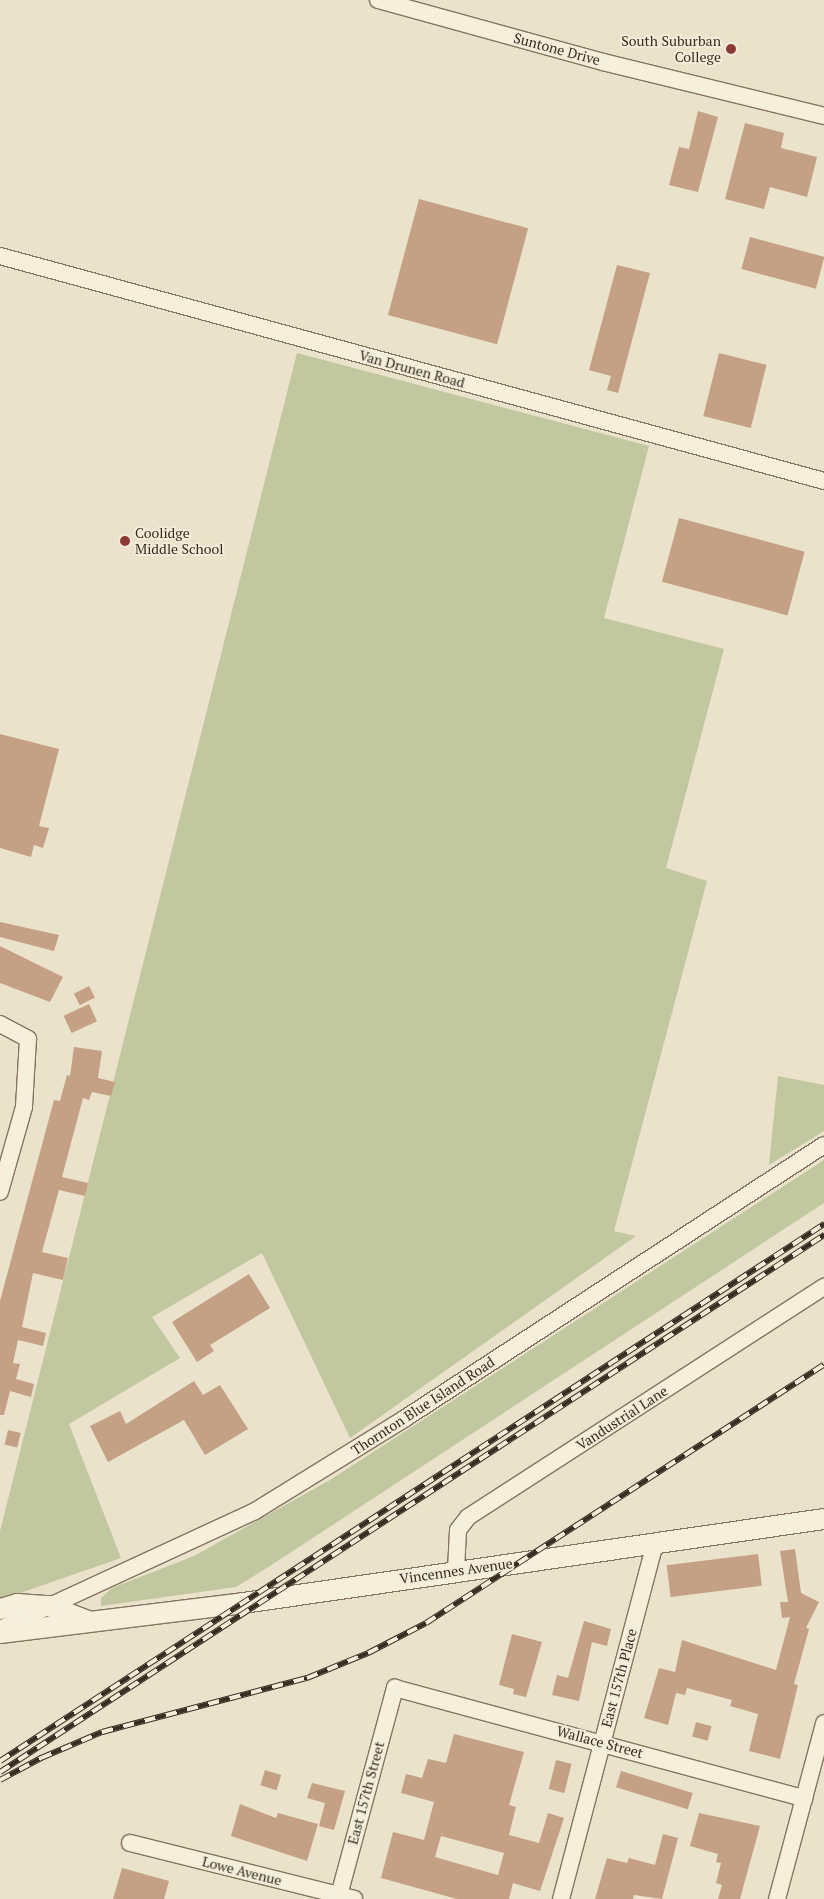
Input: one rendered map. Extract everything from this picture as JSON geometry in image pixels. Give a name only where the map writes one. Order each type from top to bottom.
[{"type":"street","name":"Suntone Drive","points":[[378,0],[603,62],[824,116]]},
{"type":"street","name":"Van Drunen Road","points":[[0,256],[824,481]]},
{"type":"street","points":[[0,1024],[28,1038],[24,1106],[0,1192]]},
{"type":"street","name":"Thornton Blue Island Road","points":[[0,1629],[36,1615],[49,1606],[254,1511],[404,1419],[824,1145]]},
{"type":"street","name":"Vandustrial Lane","points":[[456,1570],[458,1530],[468,1517],[824,1287]]},
{"type":"street","name":"Vincennes Avenue","points":[[0,1633],[243,1603],[456,1570],[824,1519]]},
{"type":"street","name":"East 157th Place","points":[[561,1899],[655,1543]]},
{"type":"street","name":"Vincennes Avenue","points":[[0,1609],[17,1604],[49,1606],[88,1621]]},
{"type":"street","name":"Wallace Street","points":[[395,1688],[804,1798]]},
{"type":"street","name":"East 157th Street","points":[[344,1898],[395,1688]]},
{"type":"street","points":[[777,1899],[824,1723]]},
{"type":"street","name":"Lowe Avenue","points":[[130,1843],[344,1898]]},
{"type":"green space","points":[[297,353],[649,446],[604,618],[724,649],[666,868],[707,881],[614,1231],[636,1236],[350,1438],[262,1253],[152,1317],[180,1358],[69,1424],[121,1558],[0,1600],[0,1531]]},
{"type":"green space","points":[[778,1076],[824,1085],[824,1131],[769,1165]]},
{"type":"green space","points":[[824,1160],[824,1203],[236,1587],[101,1606],[101,1598],[112,1588],[194,1556],[330,1480]]},
{"type":"building","points":[[698,111],[718,117],[698,192],[669,185],[679,147],[689,149]]},
{"type":"building","points":[[745,123],[784,133],[781,148],[817,157],[807,197],[770,187],[764,209],[725,199]]},
{"type":"building","points":[[419,199],[528,228],[497,344],[388,315]]},
{"type":"building","points":[[750,237],[824,257],[816,289],[741,269]]},
{"type":"building","points":[[617,265],[650,273],[618,393],[607,390],[611,376],[589,370]]},
{"type":"building","points":[[719,353],[767,365],[751,428],[703,416]]},
{"type":"building","points":[[679,518],[805,552],[787,615],[662,582]]},
{"type":"building","points":[[0,734],[59,749],[39,826],[49,828],[43,848],[34,845],[31,857],[0,848]]},
{"type":"building","points":[[0,922],[59,935],[54,951],[0,937]]},
{"type":"building","points":[[0,946],[63,977],[50,1002],[0,983]]},
{"type":"building","points":[[89,986],[95,998],[80,1005],[74,994]]},
{"type":"building","points":[[89,1004],[97,1021],[72,1033],[64,1016]]},
{"type":"building","points":[[74,1047],[102,1051],[98,1078],[115,1082],[111,1096],[92,1092],[89,1100],[83,1098],[62,1177],[88,1183],[85,1196],[59,1190],[42,1252],[68,1258],[63,1280],[33,1273],[22,1327],[46,1333],[43,1346],[18,1340],[13,1363],[20,1364],[16,1379],[34,1384],[31,1397],[10,1391],[4,1415],[0,1415],[0,1301],[54,1100],[60,1101],[67,1075],[70,1076]]},
{"type":"building","points":[[249,1274],[270,1308],[210,1345],[214,1351],[197,1362],[172,1322]]},
{"type":"building","points":[[194,1381],[203,1395],[220,1385],[248,1429],[205,1455],[184,1420],[108,1462],[90,1426],[120,1411],[126,1424]]},
{"type":"building","points":[[8,1430],[21,1433],[17,1448],[5,1445]]},
{"type":"building","points":[[795,1549],[801,1593],[819,1602],[806,1628],[809,1629],[794,1684],[798,1685],[780,1759],[749,1751],[758,1714],[730,1706],[732,1700],[687,1688],[685,1695],[676,1693],[668,1725],[644,1718],[659,1668],[675,1672],[682,1640],[776,1670],[790,1617],[782,1618],[780,1602],[788,1602],[780,1551]]},
{"type":"building","points":[[758,1554],[762,1586],[671,1597],[667,1565]]},
{"type":"building","points":[[584,1621],[611,1629],[607,1646],[592,1642],[579,1701],[552,1695],[557,1675],[568,1678]]},
{"type":"building","points":[[512,1634],[542,1642],[526,1697],[513,1694],[514,1689],[499,1685]]},
{"type":"building","points":[[696,1722],[711,1726],[708,1741],[692,1736]]},
{"type":"building","points":[[454,1734],[524,1752],[509,1805],[516,1807],[509,1835],[539,1843],[548,1813],[564,1818],[540,1891],[513,1883],[509,1899],[457,1899],[381,1878],[393,1832],[424,1840],[434,1802],[401,1793],[406,1774],[422,1778],[428,1759],[446,1763]],"holes":[[[441,1836],[504,1853],[498,1875],[435,1857]]]},
{"type":"building","points":[[556,1760],[572,1764],[564,1793],[549,1789]]},
{"type":"building","points":[[265,1770],[281,1775],[277,1790],[260,1785]]},
{"type":"building","points":[[621,1771],[693,1793],[688,1809],[616,1787]]},
{"type":"building","points":[[312,1783],[345,1791],[334,1830],[319,1826],[325,1803],[307,1798]]},
{"type":"building","points":[[240,1804],[276,1818],[278,1813],[318,1824],[307,1861],[231,1836]]},
{"type":"building","points":[[699,1813],[760,1826],[740,1899],[718,1899],[722,1885],[716,1883],[721,1863],[716,1862],[718,1854],[690,1846]]},
{"type":"building","points":[[663,1834],[678,1838],[662,1899],[634,1895],[633,1899],[595,1899],[607,1858],[627,1863],[629,1858],[655,1865]]},
{"type":"building","points":[[122,1868],[169,1881],[164,1899],[113,1899]]},
{"type":"railway","points":[[0,1761],[824,1224]]},
{"type":"railway","points":[[0,1772],[824,1235]]},
{"type":"railway","points":[[0,1780],[41,1758],[102,1732],[307,1678],[368,1653],[426,1623],[824,1365]]},
{"type":"place","name":"South Suburban College","points":[[731,49]]},
{"type":"place","name":"Coolidge Middle School","points":[[125,541]]}]
